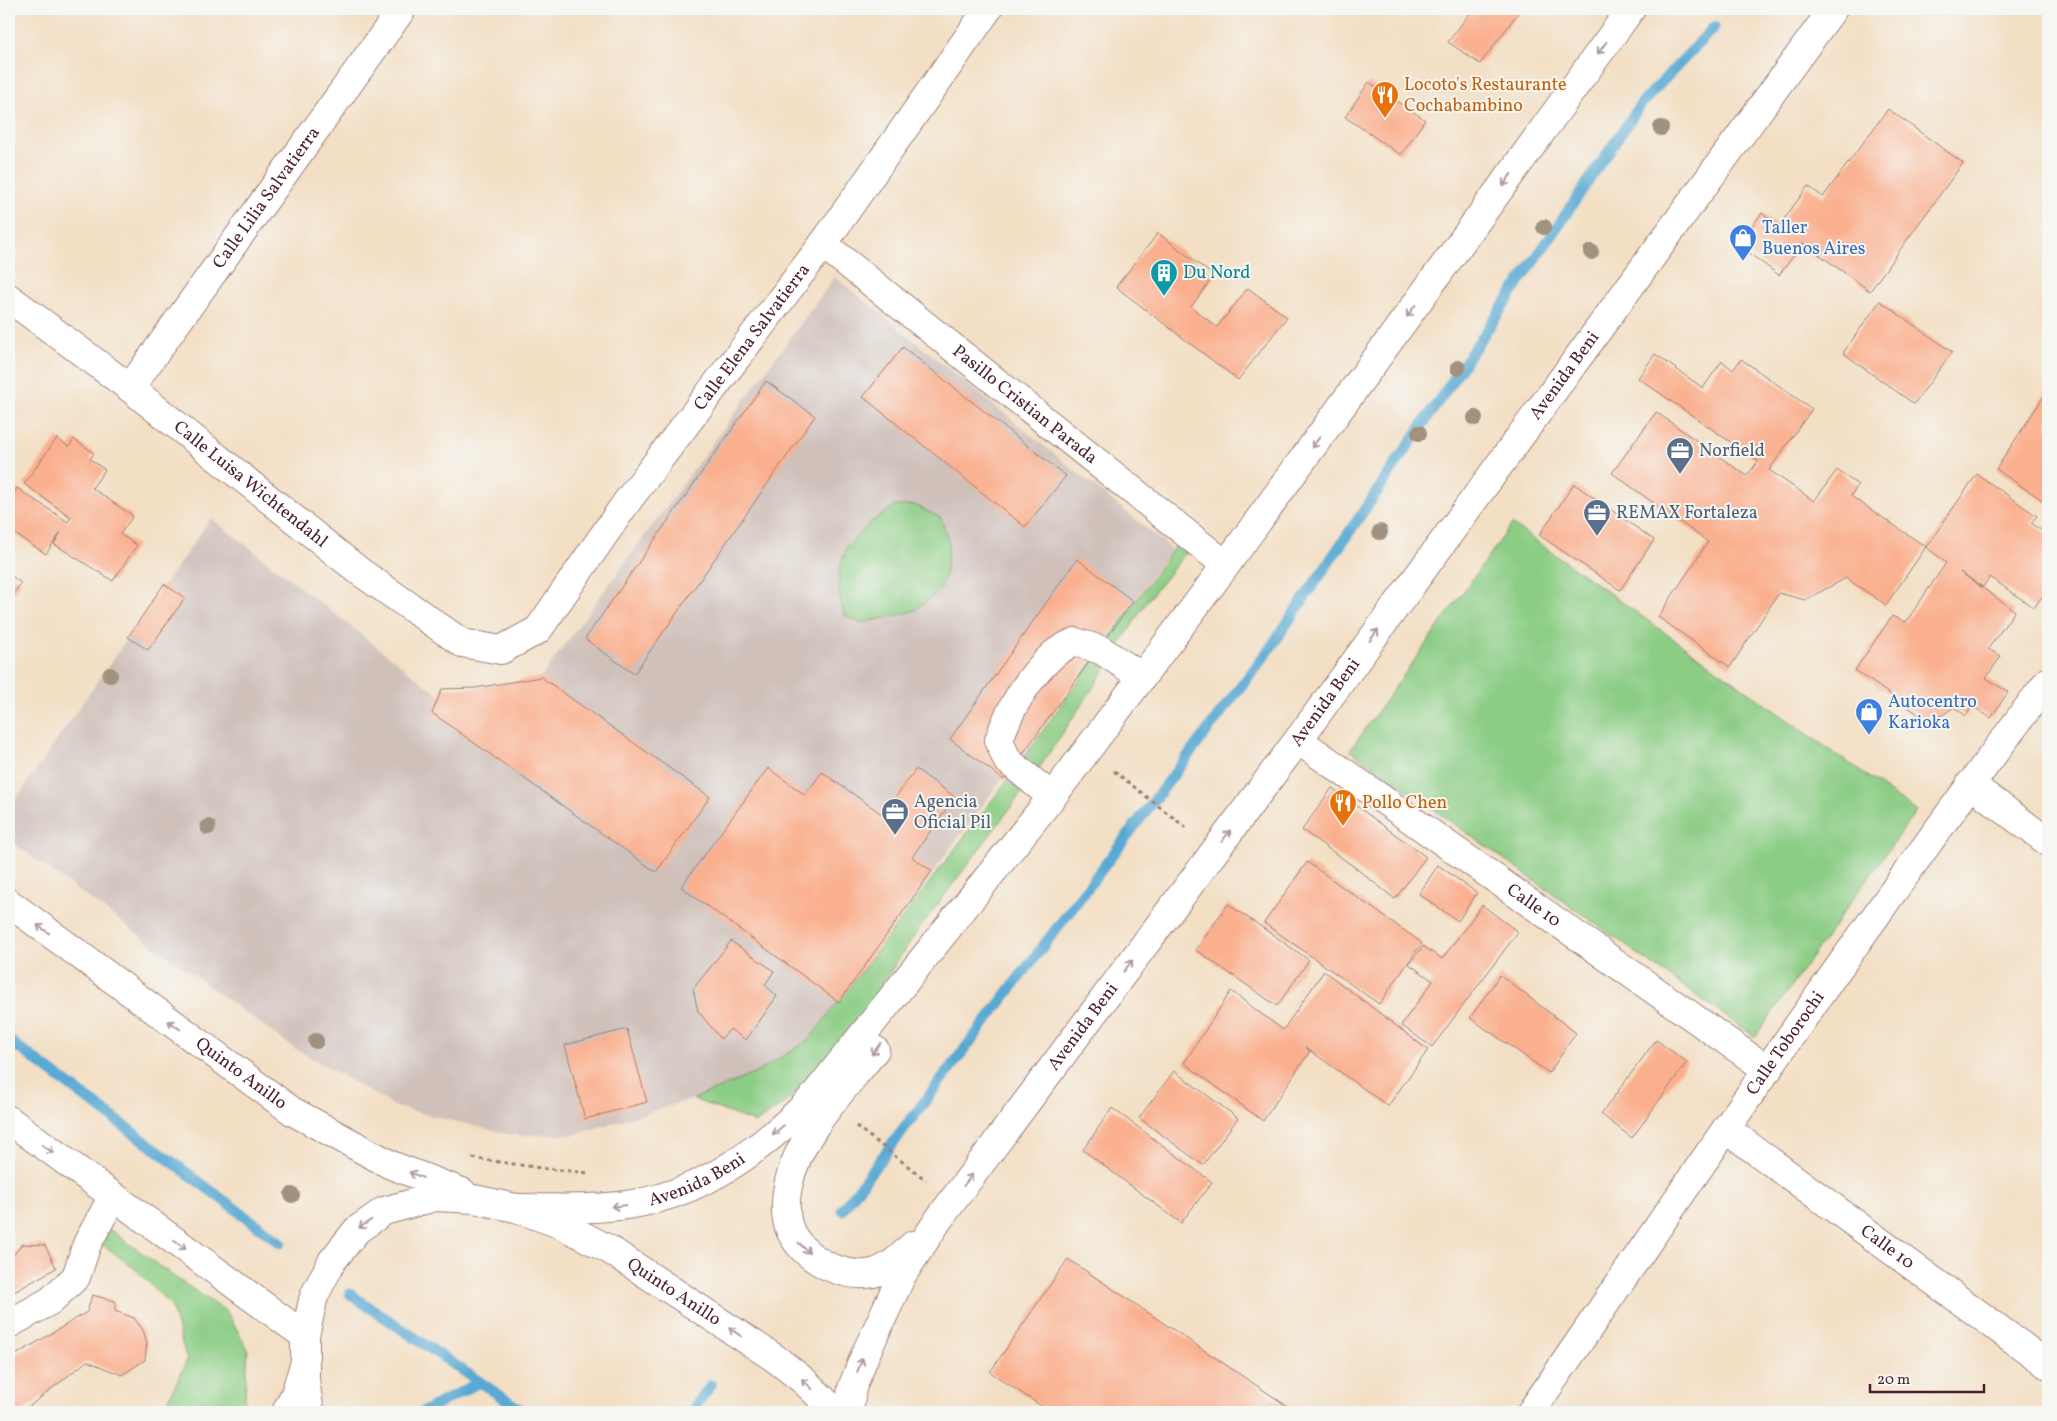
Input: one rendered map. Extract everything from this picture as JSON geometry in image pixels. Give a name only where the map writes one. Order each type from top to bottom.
[{"type":"street","name":"Calle Lilia Salvatierra","points":[[130,388],[402,9]]},
{"type":"street","name":"Calle Elena Salvatierra","points":[[502,650],[538,630],[626,503],[824,244],[988,9]]},
{"type":"street","name":"Avenida Beni","points":[[849,1412],[855,1378],[889,1302],[902,1276],[939,1219],[1298,740],[1833,9]]},
{"type":"street","name":"Avenida Beni","points":[[505,1205],[572,1209],[621,1206],[663,1197],[708,1179],[744,1157],[793,1118],[814,1096],[1048,803],[1142,678],[1628,10]]},
{"type":"street","name":"Pasillo Cristian Parada","points":[[824,244],[1226,565]]},
{"type":"street","name":"Calle Luisa Wichtendahl","points":[[9,298],[130,388],[394,597],[462,643],[502,650]]},
{"type":"street","points":[[939,1219],[888,1267],[873,1273],[855,1274],[835,1269],[818,1260],[801,1247],[793,1235],[787,1220],[786,1205],[792,1172],[801,1150],[815,1126],[981,916],[1048,803],[1007,760],[999,740],[1006,719],[1031,680],[1055,653],[1075,642],[1101,650],[1142,678]]},
{"type":"street","name":"Calle Toborochi","points":[[1531,1412],[1726,1130],[1970,784],[2048,681]]},
{"type":"street","name":"Calle 10","points":[[1298,740],[1768,1070]]},
{"type":"street","points":[[1970,784],[2048,842]]},
{"type":"street","name":"Quinto Anillo","points":[[9,903],[292,1111],[391,1165],[442,1186],[562,1225],[610,1250],[776,1359],[804,1381],[836,1412]]},
{"type":"street","points":[[9,1120],[113,1196],[305,1348],[295,1394],[286,1412]]},
{"type":"street","name":"Calle 10","points":[[1726,1130],[2048,1365]]},
{"type":"street","points":[[9,1324],[50,1301],[76,1277],[87,1244],[113,1196]]},
{"type":"street","name":"Quinto Anillo","points":[[310,1412],[305,1380],[305,1348],[314,1296],[332,1261],[357,1230],[384,1211],[435,1197],[474,1199],[505,1205]]},
{"type":"path","points":[[1112,769],[1193,833]]},
{"type":"path","points":[[849,1120],[933,1186]]},
{"type":"path","points":[[467,1157],[541,1168],[581,1170],[594,1174]]},
{"type":"shaded area","points":[[835,277],[1172,549],[809,1040],[756,1073],[693,1099],[573,1135],[511,1135],[396,1107],[291,1046],[9,840],[9,809],[211,518],[439,695],[442,689],[475,688],[541,677]]},
{"type":"green space","points":[[915,505],[941,518],[949,544],[946,571],[940,590],[914,611],[861,623],[844,615],[839,593],[839,570],[847,546],[870,523],[895,506]]},
{"type":"green space","points":[[1512,524],[1916,811],[1755,1037],[1350,750]]},
{"type":"green space","points":[[1181,538],[1190,548],[1147,601],[1093,688],[1029,783],[916,933],[842,1044],[786,1102],[756,1123],[693,1099],[756,1073],[809,1040],[1006,782]]},
{"type":"green space","points":[[104,1225],[173,1276],[227,1312],[248,1349],[244,1412],[160,1412],[164,1410],[187,1360],[171,1305],[135,1269],[94,1238]]},
{"type":"building","points":[[1473,9],[1521,9],[1480,64],[1448,42]]},
{"type":"building","name":"Locoto's Restaurante Cochabambino","points":[[1369,82],[1425,120],[1401,155],[1345,117]]},
{"type":"building","points":[[1888,109],[1963,163],[1870,291],[1803,243],[1779,275],[1738,245],[1762,213],[1779,226],[1808,186],[1823,197]]},
{"type":"building","name":"Du Nord","points":[[1158,233],[1214,276],[1191,307],[1217,327],[1248,288],[1287,317],[1238,380],[1116,287]]},
{"type":"building","points":[[1880,301],[1952,352],[1914,404],[1843,353]]},
{"type":"building","points":[[903,347],[1066,476],[1025,527],[863,397]]},
{"type":"building","points":[[1655,354],[1703,388],[1722,361],[1733,370],[1741,359],[1812,409],[1769,470],[1814,501],[1837,470],[1858,485],[1851,496],[1926,547],[1886,605],[1846,578],[1805,600],[1779,593],[1730,667],[1658,617],[1708,542],[1612,473],[1656,412],[1747,476],[1758,461],[1638,378]]},
{"type":"building","points":[[766,381],[815,416],[634,674],[585,639]]},
{"type":"building","points":[[2048,390],[2048,504],[1996,469]]},
{"type":"building","points":[[57,438],[69,447],[74,439],[94,453],[90,459],[105,470],[92,488],[133,516],[120,534],[137,545],[113,581],[54,544],[61,532],[46,554],[9,530],[9,500],[17,488],[68,522],[71,517],[24,484]]},
{"type":"building","points":[[1977,474],[2037,516],[2031,523],[2048,535],[2048,588],[2034,608],[1990,577],[1983,587],[1960,572],[2015,611],[1988,649],[2001,656],[1986,678],[2008,692],[1991,718],[1972,706],[1966,716],[1954,707],[1931,723],[1855,670],[1892,616],[1906,622],[1946,563],[1926,547]]},
{"type":"building","name":"REMAX Fortaleza","points":[[1574,484],[1654,540],[1620,590],[1539,535]]},
{"type":"building","points":[[1077,559],[1133,601],[1004,780],[950,739]]},
{"type":"building","points":[[9,574],[21,583],[9,601]]},
{"type":"building","points":[[164,584],[185,598],[148,650],[128,637]]},
{"type":"building","points":[[541,677],[710,797],[656,872],[432,713],[442,689],[475,688]]},
{"type":"building","points":[[768,768],[805,795],[822,772],[883,815],[916,769],[955,797],[912,857],[932,871],[839,1002],[681,887]]},
{"type":"building","points":[[1332,788],[1426,857],[1395,899],[1302,830]]},
{"type":"building","points":[[1307,862],[1422,943],[1379,1004],[1264,923]]},
{"type":"building","points":[[1438,865],[1477,893],[1458,921],[1419,894]]},
{"type":"building","points":[[1228,904],[1309,960],[1277,1006],[1196,950]]},
{"type":"building","points":[[1482,905],[1518,932],[1432,1047],[1401,1025],[1433,981],[1409,964],[1423,946],[1442,959]]},
{"type":"building","points":[[731,941],[774,971],[765,985],[777,996],[746,1040],[730,1029],[721,1039],[698,1011],[693,989]]},
{"type":"building","points":[[1324,971],[1428,1050],[1388,1106],[1305,1047],[1310,1051],[1263,1121],[1184,1063],[1231,991],[1283,1030]]},
{"type":"building","points":[[1500,975],[1576,1033],[1549,1073],[1470,1018]]},
{"type":"building","points":[[627,1029],[647,1102],[585,1119],[565,1045]]},
{"type":"building","points":[[1656,1040],[1687,1062],[1632,1138],[1601,1114]]},
{"type":"building","points":[[1174,1071],[1238,1118],[1203,1165],[1139,1118]]},
{"type":"building","points":[[1112,1108],[1212,1182],[1181,1223],[1083,1150]]},
{"type":"building","points":[[22,1244],[45,1245],[56,1268],[9,1295],[9,1261]]},
{"type":"building","points":[[1068,1259],[1296,1412],[1050,1412],[990,1372]]},
{"type":"building","points":[[92,1295],[115,1301],[115,1311],[134,1318],[143,1330],[147,1343],[145,1360],[122,1375],[87,1361],[22,1412],[9,1412],[9,1359],[87,1312]]},
{"type":"waterway","points":[[842,1210],[1271,647],[1641,104],[1714,27]]},
{"type":"waterway","points":[[9,1040],[281,1243]]},
{"type":"waterway","points":[[350,1294],[524,1412]]},
{"type":"waterway","points":[[423,1412],[480,1382]]},
{"type":"waterway","points":[[691,1412],[711,1385]]},
{"type":"place","name":"Locoto's Restaurante Cochabambino","points":[[1385,119]]},
{"type":"place","name":"Taller Buenos Aires","points":[[1743,262]]},
{"type":"place","name":"Du Nord","points":[[1164,297]]},
{"type":"place","name":"Norfield","points":[[1680,475]]},
{"type":"place","name":"REMAX Fortaleza","points":[[1597,537]]},
{"type":"place","name":"Autocentro Karioka","points":[[1869,736]]},
{"type":"place","name":"Pollo Chen","points":[[1343,827]]},
{"type":"place","name":"Agencia Oficial Pil","points":[[895,836]]}]
